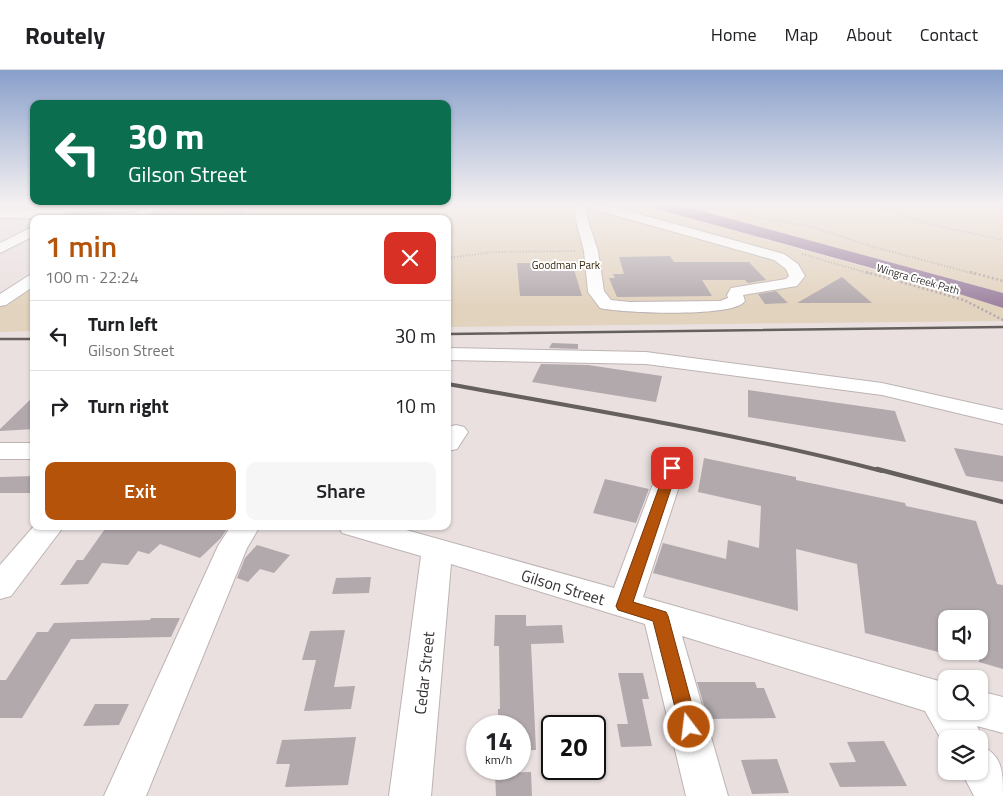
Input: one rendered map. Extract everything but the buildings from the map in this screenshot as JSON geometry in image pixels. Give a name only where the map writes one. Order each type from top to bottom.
[{"type":"street","points":[[0,249],[16,240]]},
{"type":"street","points":[[587,240],[596,292],[606,304],[630,307],[721,306],[737,301],[735,295],[737,291],[792,283],[797,276],[786,254],[730,240]]},
{"type":"street","points":[[0,290],[30,271]]},
{"type":"street","points":[[0,301],[30,281]]},
{"type":"street","points":[[451,354],[646,358],[882,389],[1003,417]]},
{"type":"street","points":[[0,451],[30,450]]},
{"type":"street","points":[[624,606],[672,468]]},
{"type":"street","points":[[0,587],[47,530]]},
{"type":"street","points":[[125,796],[233,546],[243,530]]},
{"type":"street","name":"Gilson Street","points":[[374,530],[624,606],[938,698]]},
{"type":"street","name":"Cedar Street","points":[[410,796],[437,549]]},
{"type":"street","points":[[660,616],[707,796]]},
{"type":"street","points":[[988,711],[1003,715]]},
{"type":"street","points":[[988,780],[998,796]]},
{"type":"path","points":[[852,240],[1003,281]]},
{"type":"path","points":[[451,258],[494,252],[590,251]]},
{"type":"path","name":"Wingra Creek Path","points":[[786,254],[964,300],[1003,320]]},
{"type":"green space","name":"Goodman Park","points":[[451,240],[767,240],[978,299],[1003,308],[1003,321],[451,327]]},
{"type":"green space","points":[[806,240],[1003,240],[1003,293]]},
{"type":"green space","points":[[30,282],[30,331],[0,332],[0,302]]},
{"type":"shaded area","points":[[769,240],[808,240],[1003,293],[1003,308],[919,281]]},
{"type":"railway","points":[[451,334],[1003,327]]},
{"type":"railway","points":[[0,339],[30,339]]},
{"type":"railway","points":[[451,385],[720,434],[882,471]]},
{"type":"railway","points":[[877,469],[1003,502]]},
{"type":"route","points":[[672,468],[624,606],[660,616],[689,727]]}]
